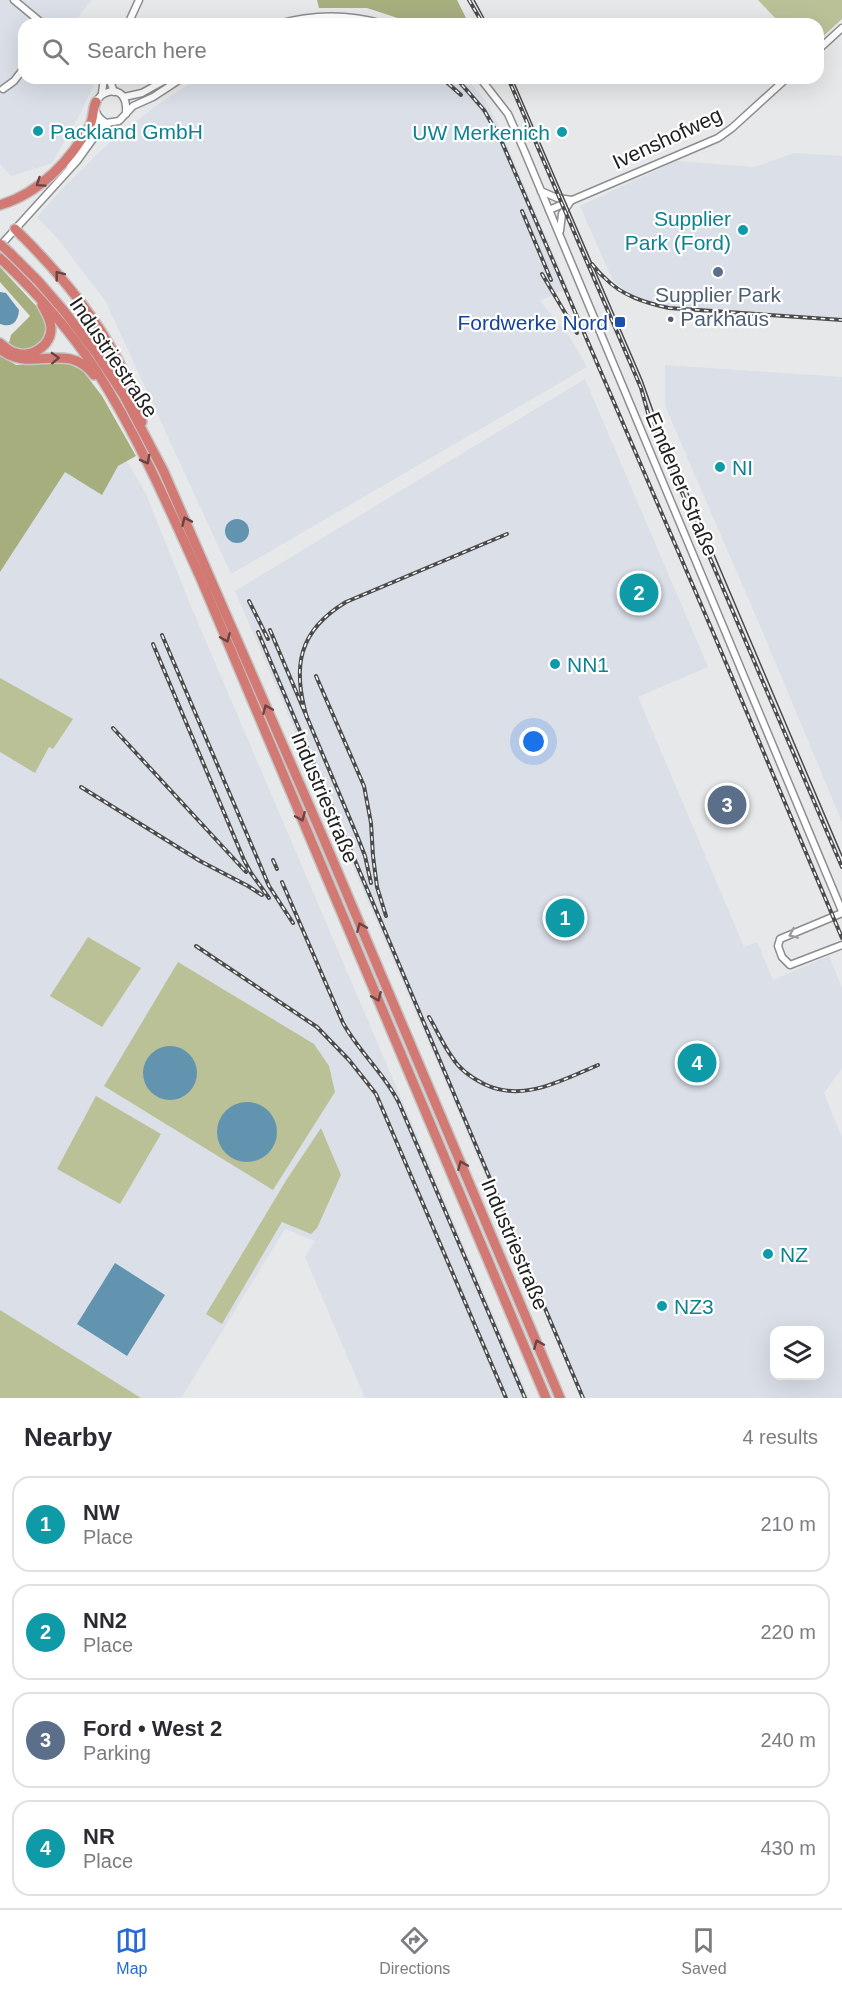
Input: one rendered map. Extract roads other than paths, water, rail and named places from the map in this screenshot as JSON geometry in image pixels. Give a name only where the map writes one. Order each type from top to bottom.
[{"type":"highway","points":[[0,205],[24,194],[71,156],[91,123],[96,102]]},
{"type":"highway","points":[[15,229],[48,261],[104,337],[136,397],[146,436]]},
{"type":"highway","name":"Industriestraße","points":[[0,245],[38,281],[80,331],[118,387],[146,436],[224,607],[560,1398]]},
{"type":"highway","name":"Industriestraße","points":[[1,259],[39,298],[95,368],[154,475],[201,579],[546,1398]]},
{"type":"highway","points":[[0,343],[14,353],[30,353],[42,348],[50,337],[51,326],[39,298]]},
{"type":"highway","points":[[0,349],[11,357],[28,360],[61,357],[76,360],[90,369],[119,408]]},
{"type":"street","points":[[14,0],[36,18]]},
{"type":"street","points":[[131,18],[139,0]]},
{"type":"street","points":[[308,18],[334,18]]},
{"type":"street","points":[[824,44],[842,28]]},
{"type":"street","points":[[3,89],[18,76]]},
{"type":"street","points":[[64,174],[99,118],[96,102],[102,93],[103,84]]},
{"type":"street","points":[[111,84],[114,92]]},
{"type":"street","points":[[102,93],[114,92],[124,97],[142,93],[158,84]]},
{"type":"street","points":[[0,245],[77,161],[100,129],[119,122],[133,106],[173,84]]},
{"type":"street","name":"Emdener Straße","points":[[485,84],[508,114],[842,912]]},
{"type":"street","name":"Ivenshofweg","points":[[549,210],[717,138],[732,128],[780,84]]},
{"type":"street","points":[[124,97],[127,105],[126,114]]},
{"type":"street","points":[[99,118],[109,124]]},
{"type":"street","points":[[541,191],[557,198],[572,200],[562,214],[560,235]]},
{"type":"street","points":[[842,912],[780,939],[778,946],[790,965],[842,945]]},
{"type":"water","points":[[0,292],[6,293],[19,310],[14,323],[0,324]]},
{"type":"water","points":[[237,519],[242,520],[248,526],[248,536],[242,542],[237,543],[232,542],[226,536],[225,531],[226,526],[232,520]]},
{"type":"water","points":[[165,1046],[175,1046],[185,1050],[193,1058],[197,1073],[193,1088],[185,1096],[175,1100],[165,1100],[155,1096],[147,1088],[143,1078],[143,1068],[147,1058],[155,1050]]},
{"type":"water","points":[[241,1102],[253,1102],[264,1107],[272,1115],[277,1132],[275,1144],[264,1157],[253,1162],[241,1162],[230,1157],[222,1149],[217,1138],[217,1126],[222,1115],[230,1107]]},
{"type":"water","points":[[115,1263],[165,1295],[127,1356],[77,1324]]},
{"type":"tram line","points":[[474,0],[484,18]]},
{"type":"tram line","points":[[515,84],[842,856]]},
{"type":"railway","points":[[469,0],[480,18]]},
{"type":"railway","points":[[449,84],[461,95]]},
{"type":"railway","points":[[461,84],[484,110],[501,140],[842,938]]},
{"type":"railway","points":[[511,84],[842,867]]},
{"type":"railway","points":[[522,211],[551,280]]},
{"type":"railway","points":[[592,264],[619,290],[643,301],[669,308],[842,320]]},
{"type":"railway","points":[[542,274],[577,333]]},
{"type":"railway","points":[[307,718],[300,682],[303,652],[309,638],[330,613],[346,602],[507,534]]},
{"type":"railway","points":[[249,601],[268,639]]},
{"type":"railway","points":[[270,630],[358,838],[371,883]]},
{"type":"railway","points":[[258,632],[583,1398]]},
{"type":"railway","points":[[162,635],[269,886],[293,923]]},
{"type":"railway","points":[[153,644],[244,860],[269,898]]},
{"type":"railway","points":[[316,676],[364,786],[371,823],[377,887],[386,916]]},
{"type":"railway","points":[[113,728],[246,872]]},
{"type":"railway","points":[[81,787],[200,861],[262,895]]},
{"type":"railway","points":[[273,860],[277,869]]},
{"type":"railway","points":[[282,882],[343,1023],[399,1103],[525,1398]]},
{"type":"railway","points":[[196,946],[317,1027],[349,1060],[376,1094],[506,1398]]},
{"type":"railway","points":[[429,1017],[458,1065],[475,1079],[499,1089],[513,1091],[542,1087],[598,1065]]},
{"type":"place","name":"Packland GmbH","points":[[38,131]]},
{"type":"place","name":"UW Merkenich","points":[[562,132]]},
{"type":"place","name":"Supplier Park (Ford)","points":[[743,230]]},
{"type":"place","name":"Supplier Park • Parkhaus","points":[[718,272]]},
{"type":"place","name":"Fordwerke Nord","points":[[620,322]]},
{"type":"place","name":"NI","points":[[720,467]]},
{"type":"place","name":"NN2","points":[[639,593]]},
{"type":"place","name":"NN1","points":[[555,664]]},
{"type":"place","name":"Ford • West 2","points":[[727,805]]},
{"type":"place","name":"NW","points":[[565,918]]},
{"type":"place","name":"NR","points":[[697,1063]]},
{"type":"place","name":"NZ","points":[[768,1254]]},
{"type":"place","name":"NZ3","points":[[662,1306]]}]
